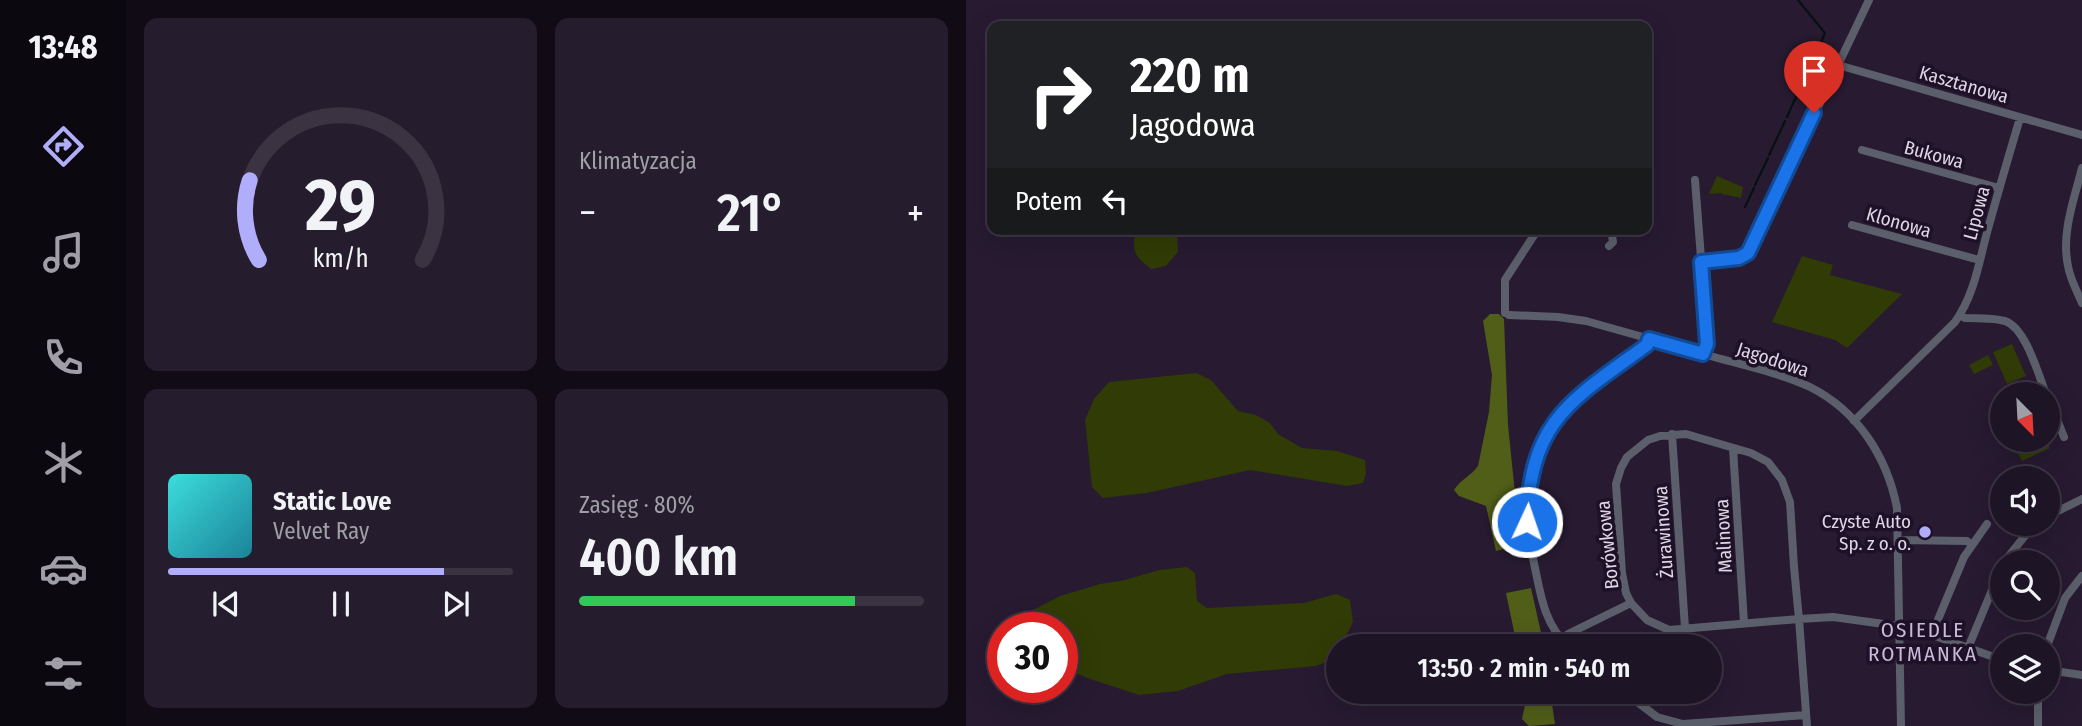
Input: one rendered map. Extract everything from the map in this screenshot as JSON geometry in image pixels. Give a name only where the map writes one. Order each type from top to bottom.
[{"type":"street","points":[[1701,262],[1739,258],[1750,250],[1869,0]]},
{"type":"street","name":"Kasztanowa","points":[[1838,65],[2082,135]]},
{"type":"street","name":"Lipowa","points":[[1960,315],[1972,291],[2020,118]]},
{"type":"street","name":"Bukowa","points":[[1862,150],[1999,188]]},
{"type":"street","points":[[2082,167],[2066,240],[2068,267],[2082,303]]},
{"type":"street","points":[[1695,180],[1707,344],[1703,354]]},
{"type":"street","name":"Klonowa","points":[[1852,225],[1979,261]]},
{"type":"street","name":"Jagodowa","points":[[1534,235],[1505,280],[1507,314],[1586,321],[1803,384],[1834,402],[1874,445],[1890,480],[1897,508],[1900,726]]},
{"type":"street","points":[[1609,246],[1613,242],[1612,235]]},
{"type":"street","points":[[1854,421],[1960,315],[1965,318],[2002,321],[2015,327],[2023,337],[2042,382]]},
{"type":"street","points":[[1556,634],[1546,615],[1527,522],[1527,499],[1535,460],[1550,427],[1562,412],[1580,394],[1647,345],[1649,339]]},
{"type":"street","points":[[2060,427],[2064,437]]},
{"type":"street","name":"Borówkowa","points":[[1799,619],[1790,502],[1783,480],[1768,462],[1751,453],[1686,434],[1672,434],[1648,440],[1637,447],[1627,457],[1616,484],[1622,573],[1626,593],[1631,603],[1647,620],[1669,629],[1833,617],[1900,626],[1932,634],[1990,656]]},
{"type":"street","name":"Żurawinowa","points":[[1672,434],[1685,628]]},
{"type":"street","name":"Malinowa","points":[[1733,448],[1744,623]]},
{"type":"street","points":[[2060,510],[2082,499]]},
{"type":"street","points":[[1932,634],[1964,557],[1987,524]]},
{"type":"street","points":[[2014,550],[2025,536]]},
{"type":"street","points":[[1898,540],[1967,541],[1972,545]]},
{"type":"street","points":[[2051,634],[2065,598],[2082,576]]},
{"type":"street","points":[[1968,648],[1990,595]]},
{"type":"street","points":[[1568,634],[1631,603]]},
{"type":"street","points":[[1799,619],[1807,726]]},
{"type":"street","points":[[2060,672],[2082,675]]},
{"type":"street","points":[[1640,704],[1657,717],[1684,724],[1807,715]]},
{"type":"street","points":[[2038,704],[2039,726]]},
{"type":"green space","points":[[1717,176],[1743,187],[1741,198],[1722,193],[1709,194]]},
{"type":"green space","points":[[1135,235],[1177,235],[1178,252],[1166,266],[1151,269],[1140,260],[1134,243]]},
{"type":"green space","points":[[1802,256],[1833,265],[1830,275],[1902,294],[1847,348],[1835,340],[1772,322]]},
{"type":"green space","points":[[1490,314],[1499,314],[1504,319],[1508,425],[1519,532],[1508,536],[1508,548],[1496,551],[1486,506],[1459,496],[1454,490],[1478,466],[1489,412],[1492,375],[1483,321]]},
{"type":"green space","points":[[2012,344],[2026,376],[2006,382],[1993,352]]},
{"type":"green space","points":[[1988,355],[1993,365],[1974,374],[1969,365]]},
{"type":"green space","points":[[1196,373],[1211,380],[1238,411],[1256,415],[1270,423],[1278,434],[1302,448],[1337,451],[1365,460],[1366,473],[1363,483],[1347,486],[1250,470],[1147,493],[1103,498],[1092,487],[1085,420],[1094,399],[1109,382]]},
{"type":"green space","points":[[2018,452],[2041,452],[2022,461]]},
{"type":"green space","points":[[1187,567],[1195,573],[1197,601],[1207,608],[1304,603],[1336,594],[1350,600],[1353,622],[1347,634],[1326,634],[1326,662],[1316,666],[1227,674],[1178,691],[1139,695],[1078,674],[1078,612],[1029,612],[1060,596],[1159,570]]},
{"type":"green space","points":[[1531,588],[1541,634],[1515,634],[1506,593]]},
{"type":"green space","points":[[1552,704],[1555,724],[1529,726],[1522,719],[1525,705]]},
{"type":"waterway","points":[[1798,0],[1825,33],[1802,85]]},
{"type":"waterway","points":[[1787,117],[1800,88]]},
{"type":"waterway","points":[[1769,155],[1785,121]]},
{"type":"waterway","points":[[1755,185],[1768,158]]},
{"type":"waterway","points":[[1745,207],[1754,188]]},
{"type":"place","name":"Czyste Auto Sp. z o. o.","points":[[1925,532]]},
{"type":"district","name":"OSIEDLE ROTMANKA","points":[[1923,642]]},
{"type":"route","points":[[1527,522],[1530,481],[1542,441],[1557,418],[1580,394],[1647,345],[1649,339],[1703,354],[1707,344],[1701,262],[1739,258],[1748,253],[1814,113]]}]
